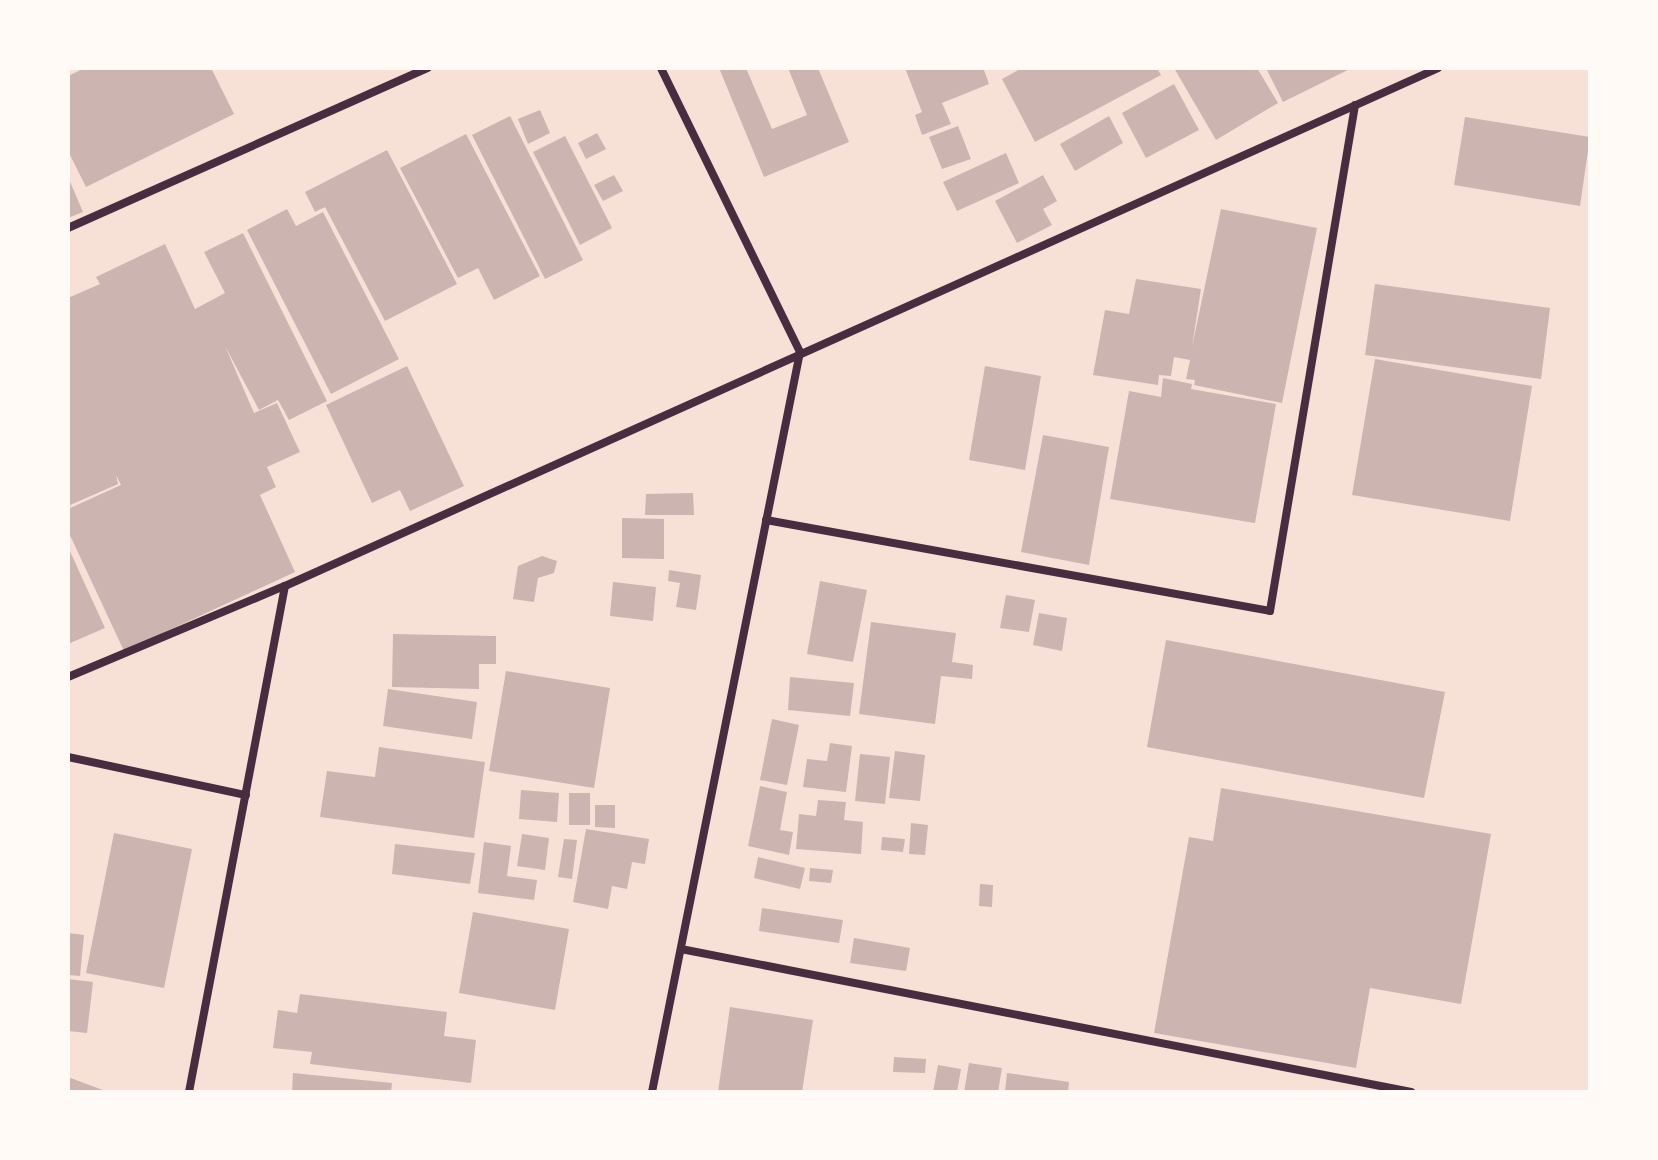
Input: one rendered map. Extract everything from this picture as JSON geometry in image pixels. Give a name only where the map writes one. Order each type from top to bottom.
[{"type":"street","points":[[68,228],[428,68]]},
{"type":"street","points":[[652,1092],[800,352],[661,68]]},
{"type":"street","points":[[68,677],[285,586],[1438,68]]},
{"type":"street","points":[[766,520],[1270,611],[1355,105]]},
{"type":"street","points":[[189,1092],[285,586]]},
{"type":"street","points":[[68,757],[246,795]]},
{"type":"street","points":[[681,949],[1411,1090]]},
{"type":"building","points":[[85,68],[211,68],[234,114],[86,187],[68,151],[68,76]]},
{"type":"building","points":[[719,68],[746,68],[772,129],[807,115],[788,68],[818,68],[849,142],[764,177]]},
{"type":"building","points":[[905,68],[989,68],[984,70],[989,84],[942,103],[951,124],[922,135],[915,115],[922,112]]},
{"type":"building","points":[[1022,68],[1157,68],[1161,75],[1035,142],[1002,79]]},
{"type":"building","points":[[1174,68],[1257,68],[1278,103],[1216,140]]},
{"type":"building","points":[[1266,68],[1352,68],[1283,102]]},
{"type":"building","points":[[1174,84],[1199,130],[1146,158],[1122,113]]},
{"type":"building","points":[[540,110],[550,133],[528,144],[518,119]]},
{"type":"building","points":[[510,116],[583,260],[545,279],[472,135]]},
{"type":"building","points":[[1109,116],[1123,143],[1075,171],[1060,144]]},
{"type":"building","points":[[1465,117],[1590,137],[1580,206],[1454,185]]},
{"type":"building","points":[[958,126],[971,159],[942,169],[929,137]]},
{"type":"building","points":[[597,133],[606,149],[586,159],[578,143]]},
{"type":"building","points":[[466,134],[540,276],[494,300],[478,268],[458,278],[400,168]]},
{"type":"building","points":[[565,136],[612,228],[580,245],[533,152]]},
{"type":"building","points":[[387,150],[457,284],[385,321],[325,207],[315,212],[305,192]]},
{"type":"building","points":[[1006,153],[1019,183],[957,211],[943,182]]},
{"type":"building","points":[[614,175],[623,191],[603,201],[594,185]]},
{"type":"building","points":[[1043,175],[1057,201],[1043,209],[1052,225],[1017,243],[995,201]]},
{"type":"building","points":[[68,177],[83,212],[68,218]]},
{"type":"building","points":[[287,209],[296,226],[323,212],[399,359],[331,394],[247,230]]},
{"type":"building","points":[[1221,209],[1317,228],[1282,403],[1194,385],[1195,380],[1186,379],[1190,360],[1174,357],[1171,376],[1159,375],[1158,385],[1093,375],[1105,310],[1129,314],[1136,279],[1201,289],[1192,347]]},
{"type":"building","points":[[243,233],[327,401],[289,420],[278,400],[259,410],[225,346],[254,413],[277,403],[300,452],[267,467],[276,487],[260,495],[295,572],[124,651],[68,531],[68,509],[121,485],[116,475],[118,484],[68,506],[68,298],[100,284],[96,277],[165,244],[195,309],[225,293],[204,252]]},
{"type":"building","points":[[1375,284],[1550,308],[1541,379],[1365,355]]},
{"type":"building","points":[[1375,359],[1532,386],[1510,521],[1352,495]]},
{"type":"building","points":[[407,366],[464,486],[410,511],[400,490],[372,503],[326,405]]},
{"type":"building","points":[[985,366],[1041,376],[1025,470],[969,460]]},
{"type":"building","points":[[1163,378],[1192,384],[1191,389],[1276,404],[1255,523],[1110,499],[1129,391],[1161,397]]},
{"type":"building","points":[[1043,435],[1109,447],[1089,565],[1021,552]]},
{"type":"building","points":[[693,493],[694,515],[645,515],[646,494]]},
{"type":"building","points":[[622,518],[664,519],[664,559],[622,558]]},
{"type":"building","points":[[68,547],[105,628],[68,644]]},
{"type":"building","points":[[542,556],[557,561],[554,573],[538,578],[534,602],[513,599],[518,566]]},
{"type":"building","points":[[669,570],[701,575],[696,610],[676,607],[680,583],[668,581]]},
{"type":"building","points":[[820,581],[867,590],[853,662],[807,654]]},
{"type":"building","points":[[613,582],[656,587],[653,621],[610,616]]},
{"type":"building","points":[[1006,595],[1035,600],[1029,632],[1000,628]]},
{"type":"building","points":[[1039,613],[1067,618],[1062,651],[1033,645]]},
{"type":"building","points":[[871,622],[956,633],[952,662],[973,665],[972,679],[941,676],[935,724],[859,714]]},
{"type":"building","points":[[393,634],[496,636],[496,664],[479,664],[479,689],[392,687]]},
{"type":"building","points":[[1166,640],[1445,692],[1424,798],[1147,747]]},
{"type":"building","points":[[506,671],[610,688],[594,788],[489,771]]},
{"type":"building","points":[[790,677],[854,683],[850,716],[788,710]]},
{"type":"building","points":[[388,689],[477,702],[472,739],[383,726]]},
{"type":"building","points":[[772,719],[799,725],[787,785],[760,780]]},
{"type":"building","points":[[830,743],[852,746],[846,792],[803,787],[807,759],[827,761]]},
{"type":"building","points":[[379,747],[485,762],[474,838],[320,817],[327,771],[375,777]]},
{"type":"building","points":[[895,751],[925,755],[920,801],[889,798]]},
{"type":"building","points":[[860,754],[890,757],[885,804],[855,801]]},
{"type":"building","points":[[760,786],[787,792],[780,830],[793,832],[789,855],[748,846]]},
{"type":"building","points":[[1221,788],[1491,834],[1461,1004],[1370,988],[1356,1068],[1154,1033],[1189,837],[1213,841]]},
{"type":"building","points":[[521,790],[559,793],[557,822],[519,819]]},
{"type":"building","points":[[569,793],[590,793],[590,825],[569,825]]},
{"type":"building","points":[[818,800],[846,802],[844,820],[863,822],[861,854],[796,849],[799,814],[816,816]]},
{"type":"building","points":[[595,805],[615,805],[615,828],[595,827]]},
{"type":"building","points":[[911,823],[928,825],[925,855],[909,854]]},
{"type":"building","points":[[586,829],[649,839],[645,864],[632,862],[627,889],[612,886],[608,909],[573,902]]},
{"type":"building","points":[[114,833],[192,849],[164,988],[86,973]]},
{"type":"building","points":[[522,834],[549,838],[545,870],[517,866]]},
{"type":"building","points":[[882,837],[905,839],[903,852],[881,850]]},
{"type":"building","points":[[564,839],[577,840],[572,879],[558,877]]},
{"type":"building","points":[[484,842],[511,846],[507,876],[537,880],[534,900],[478,893]]},
{"type":"building","points":[[395,844],[475,853],[470,884],[392,874]]},
{"type":"building","points":[[758,857],[805,868],[800,889],[754,878]]},
{"type":"building","points":[[810,868],[833,870],[831,883],[809,881]]},
{"type":"building","points":[[980,884],[993,885],[992,907],[979,906]]},
{"type":"building","points":[[762,908],[843,920],[839,943],[759,931]]},
{"type":"building","points":[[473,912],[569,929],[555,1010],[459,993]]},
{"type":"building","points":[[68,933],[84,935],[80,976],[68,975]]},
{"type":"building","points":[[854,938],[910,948],[906,971],[850,963]]},
{"type":"building","points":[[68,979],[93,982],[87,1033],[68,1031]]},
{"type":"building","points":[[300,994],[447,1012],[444,1036],[476,1040],[471,1083],[310,1064],[312,1052],[273,1048],[278,1010],[297,1013]]},
{"type":"building","points":[[730,1007],[813,1020],[802,1092],[718,1092]]},
{"type":"building","points":[[894,1057],[926,1059],[925,1073],[893,1072]]},
{"type":"building","points":[[969,1063],[1002,1068],[998,1092],[964,1092]]},
{"type":"building","points":[[938,1065],[961,1069],[957,1092],[933,1092]]},
{"type":"building","points":[[293,1073],[392,1083],[391,1092],[292,1092]]},
{"type":"building","points":[[1007,1073],[1069,1082],[1068,1092],[1005,1092]]},
{"type":"building","points":[[68,1077],[108,1092],[68,1092]]}]
